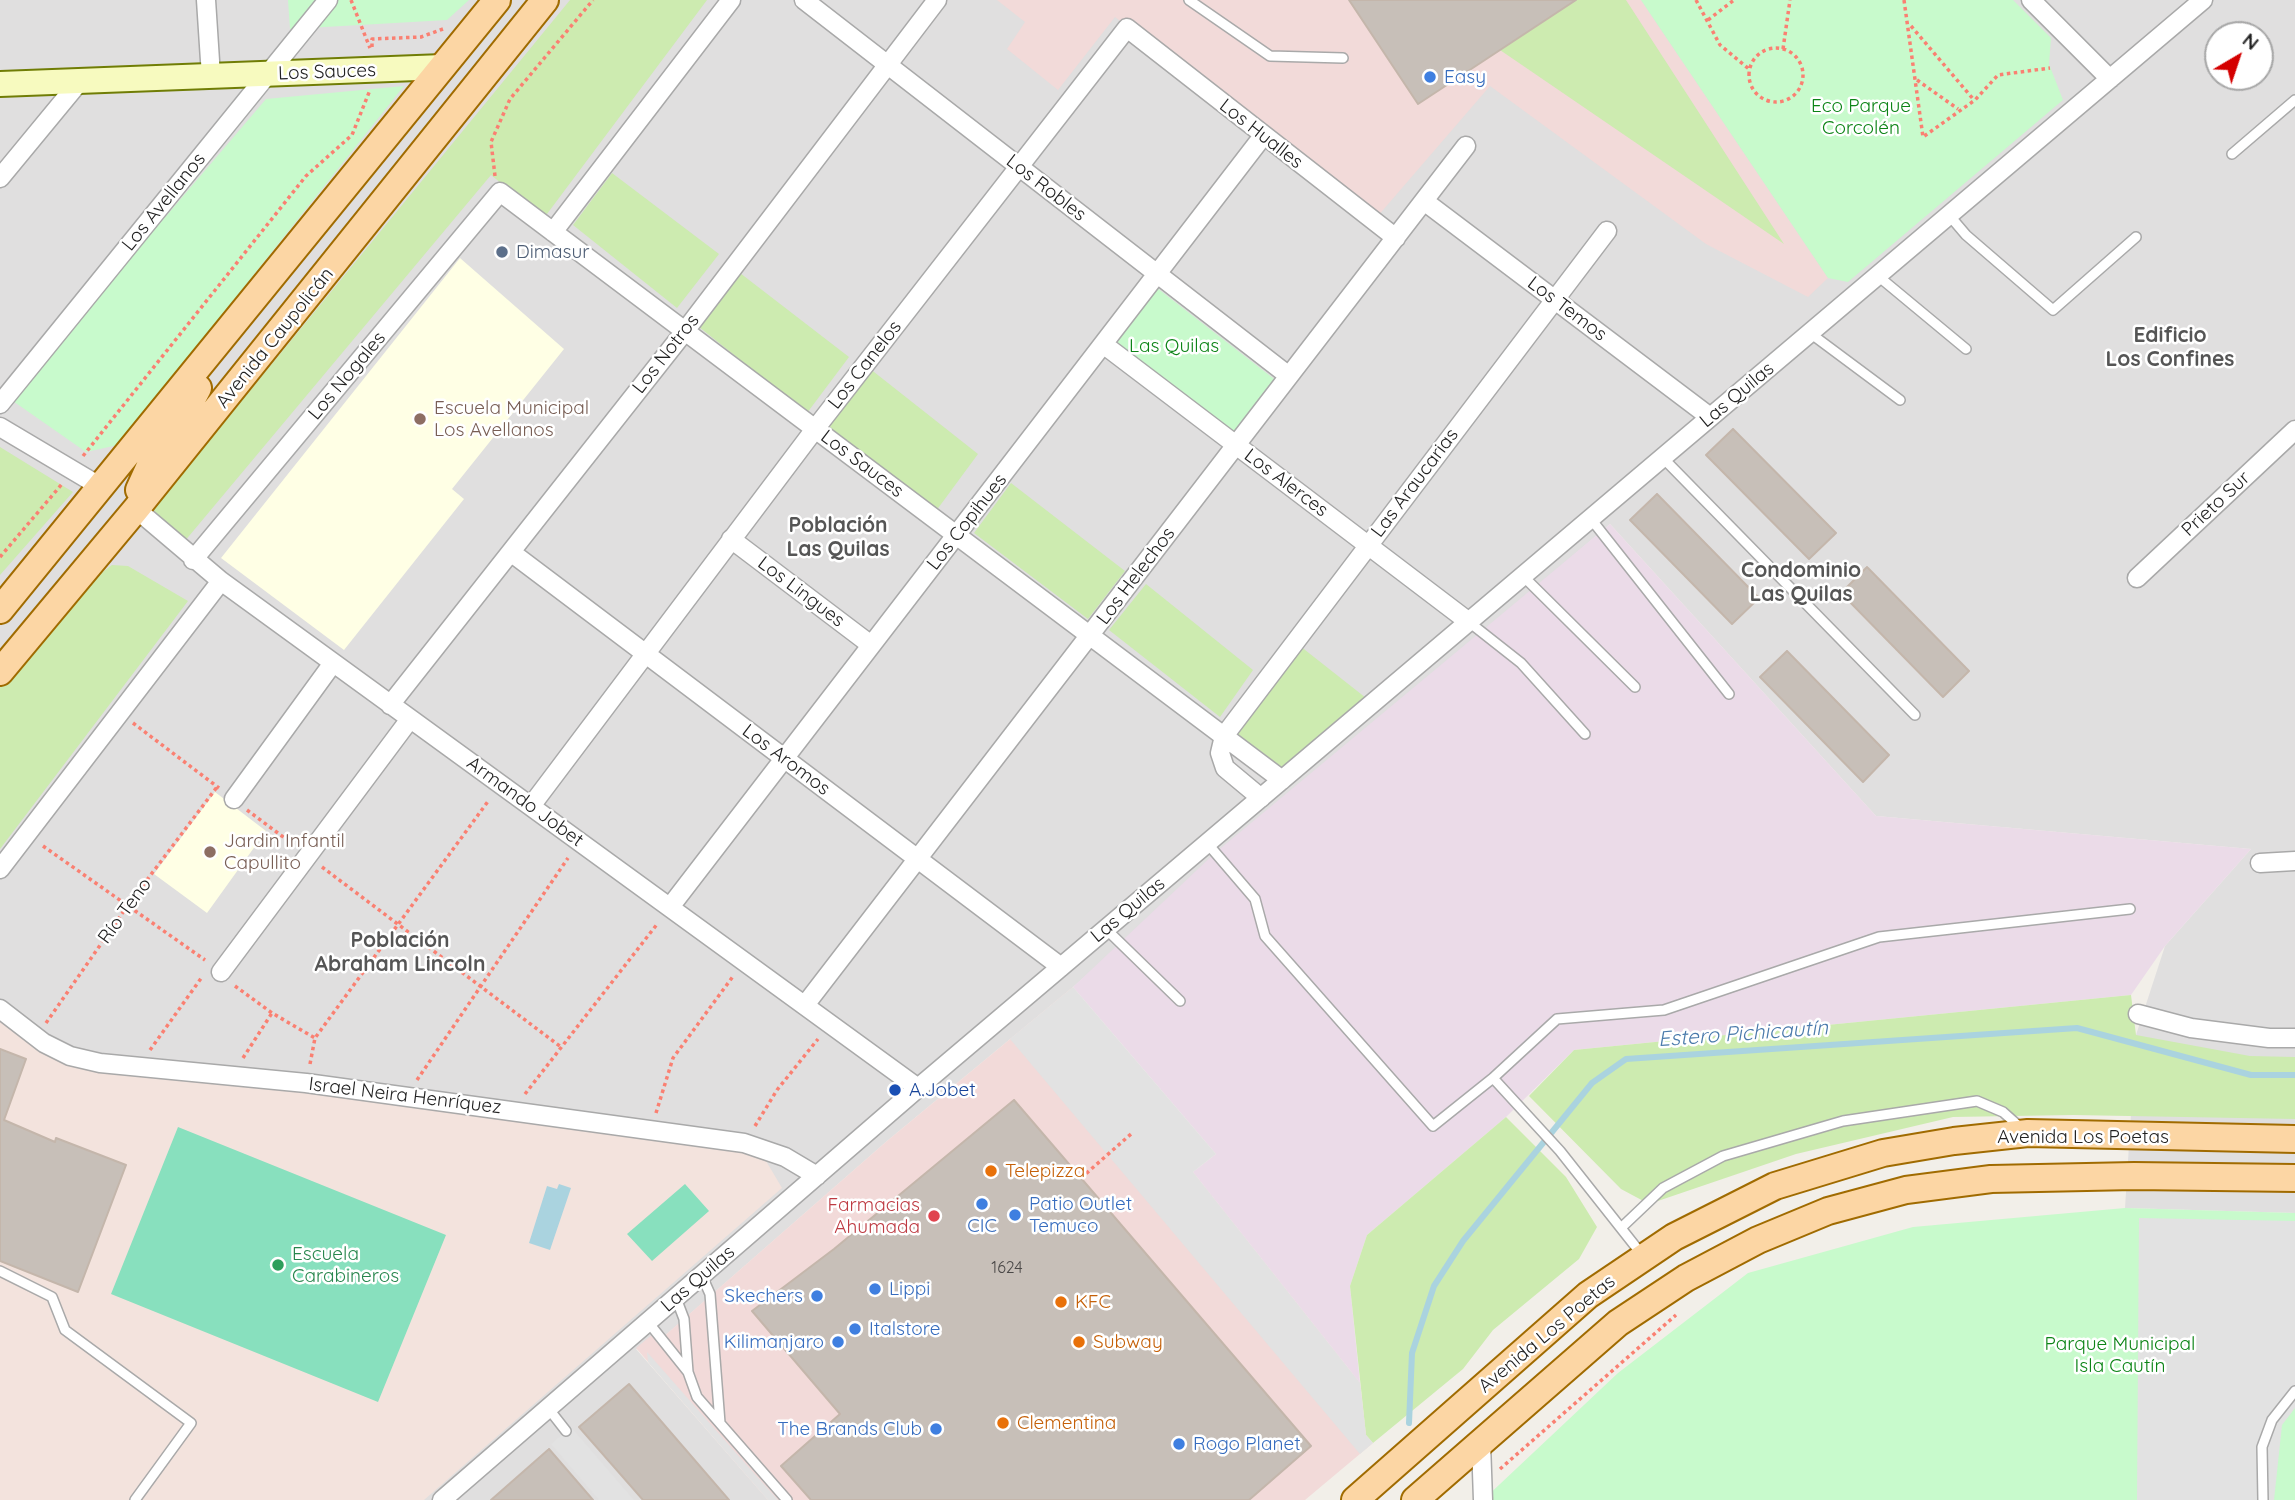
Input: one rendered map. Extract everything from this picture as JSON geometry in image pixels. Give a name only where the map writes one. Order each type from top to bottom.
[{"type":"main road","name":"Avenida Caupolicán","points":[[0,610],[497,0]]},
{"type":"main road","name":"Avenida Caupolicán","points":[[0,672],[136,509],[545,0]]},
{"type":"main road","points":[[440,131],[448,93],[443,67],[484,55],[527,23]]},
{"type":"main road","points":[[136,509],[141,484],[154,457],[181,420],[217,346]]},
{"type":"main road","name":"Avenida Los Poetas","points":[[1355,1500],[1588,1295],[1643,1256],[1728,1207],[1811,1173],[1918,1146],[2028,1133],[2295,1139]]},
{"type":"main road","name":"Avenida Los Poetas","points":[[1415,1500],[1618,1323],[1675,1286],[1758,1240],[1828,1211],[1906,1190],[1991,1179],[2134,1176],[2295,1178]]},
{"type":"street","points":[[206,0],[211,76]]},
{"type":"street","name":"Los Avellanos","points":[[0,404],[328,0]]},
{"type":"street","points":[[553,232],[731,0]]},
{"type":"street","name":"Los Robles","points":[[804,0],[1289,376]]},
{"type":"street","name":"Los Notros","points":[[390,705],[685,331],[937,0]]},
{"type":"street","points":[[2031,0],[2110,79]]},
{"type":"street","name":"Las Quilas","points":[[442,1500],[918,1088],[2203,0]]},
{"type":"street","name":"Los Hualles","points":[[1127,28],[1396,238]]},
{"type":"street","name":"Los Canelos","points":[[531,806],[815,429],[1127,28]]},
{"type":"street","name":"Los Sauces","points":[[0,84],[267,74],[371,62],[443,67]]},
{"type":"street","points":[[0,178],[80,81]]},
{"type":"street","name":"Los Copihues","points":[[670,907],[1263,136]]},
{"type":"street","name":"Los Helechos","points":[[804,1005],[1466,146]]},
{"type":"street","name":"Los Sauces","points":[[500,192],[1282,780]]},
{"type":"street","name":"Los Nogales","points":[[193,560],[500,192]]},
{"type":"street","name":"Los Temos","points":[[1424,201],[1710,417]]},
{"type":"street","name":"Las Araucarias","points":[[1224,736],[1607,231]]},
{"type":"street","name":"Los Alerces","points":[[1103,344],[1469,622]]},
{"type":"street","points":[[0,427],[101,487]]},
{"type":"street","name":"Prieto Sur","points":[[2137,578],[2295,430]]},
{"type":"street","name":"Armando Jobet","points":[[136,509],[221,582],[918,1088]]},
{"type":"street","name":"Los Lingues","points":[[731,539],[872,645]]},
{"type":"street","name":"Los Aromos","points":[[512,553],[1061,967]]},
{"type":"street","points":[[0,869],[221,582]]},
{"type":"street","points":[[233,799],[333,663]]},
{"type":"street","points":[[216,968],[308,856],[410,719]]},
{"type":"street","points":[[1224,736],[1220,753],[1225,768],[1261,798]]},
{"type":"street","points":[[2260,863],[2295,861]]},
{"type":"street","name":"Israel Neira Henríquez","points":[[0,1009],[36,1037],[70,1056],[138,1066],[306,1083],[651,1128],[744,1143],[785,1157],[817,1176]]},
{"type":"street","points":[[2138,1014],[2191,1028],[2269,1038],[2295,1038]]},
{"type":"street","points":[[1481,1443],[1483,1500]]},
{"type":"lane","points":[[1189,0],[1270,56],[1343,58]]},
{"type":"lane","points":[[2232,154],[2295,100]]},
{"type":"lane","points":[[1949,215],[1966,235],[2053,310],[2136,237]]},
{"type":"lane","points":[[1878,276],[1966,349]]},
{"type":"lane","points":[[1810,333],[1900,400]]},
{"type":"lane","points":[[1663,458],[1915,715]]},
{"type":"lane","points":[[1591,519],[1729,694]]},
{"type":"lane","points":[[1523,576],[1635,687]]},
{"type":"lane","points":[[1469,622],[1521,663],[1585,734]]},
{"type":"lane","points":[[1207,844],[1255,899],[1265,936],[1433,1126],[1493,1078],[1557,1018],[1664,1010],[1879,937],[2130,909]]},
{"type":"lane","points":[[1106,929],[1180,1001]]},
{"type":"lane","points":[[1493,1078],[1560,1151],[1643,1256]]},
{"type":"lane","points":[[1622,1227],[1664,1188],[1723,1156],[1843,1121],[1977,1101],[2003,1112],[2028,1133]]},
{"type":"lane","points":[[0,1271],[52,1297],[65,1330],[191,1423],[135,1500]]},
{"type":"lane","points":[[702,1276],[710,1294],[720,1423]]},
{"type":"lane","points":[[676,1298],[684,1319],[688,1373],[697,1397],[787,1500]]},
{"type":"lane","points":[[648,1322],[688,1373]]},
{"type":"lane","points":[[2263,1500],[2262,1447],[2272,1420],[2291,1401],[2295,1391]]},
{"type":"lane","points":[[548,1408],[566,1431]]},
{"type":"path","points":[[351,0],[371,62]]},
{"type":"path","points":[[500,192],[493,170],[491,142],[510,99],[593,0]]},
{"type":"path","points":[[1696,0],[1720,45],[1749,69]]},
{"type":"path","points":[[1707,20],[1734,0]]},
{"type":"path","points":[[1783,49],[1790,0]]},
{"type":"path","points":[[1904,0],[1923,136],[1975,100],[1998,75],[2050,68]]},
{"type":"path","points":[[0,557],[74,471],[109,422],[306,176],[352,135],[370,97],[372,39],[421,37],[443,29],[450,20]]},
{"type":"path","points":[[1909,24],[1975,100]]},
{"type":"path","points":[[1767,49],[1783,49],[1796,57],[1803,70],[1801,85],[1791,97],[1777,102],[1762,98],[1751,87],[1749,69],[1758,54],[1767,49]]},
{"type":"path","points":[[1917,80],[1959,110]]},
{"type":"path","points":[[119,712],[561,1047]]},
{"type":"path","points":[[306,1083],[315,1038],[500,784]]},
{"type":"path","name":"Río Teno","points":[[36,1037],[128,905],[217,787]]},
{"type":"path","points":[[27,835],[216,968],[272,1013],[315,1038]]},
{"type":"path","points":[[405,1097],[482,988],[579,842]]},
{"type":"path","points":[[513,1109],[670,907]]},
{"type":"path","points":[[651,1128],[674,1058],[744,961]]},
{"type":"path","points":[[138,1066],[216,968]]},
{"type":"path","points":[[233,1075],[272,1013]]},
{"type":"path","points":[[744,1143],[777,1090],[831,1024]]},
{"type":"path","points":[[1081,1178],[1130,1134]]},
{"type":"path","points":[[1497,1475],[1678,1313]]},
{"type":"shaded area","points":[[0,0],[2295,0],[2295,1213],[2125,1208],[2136,1035],[2165,946],[2251,849],[1876,816],[1610,524],[1073,987],[887,1141],[660,1340],[636,1349],[768,1500],[0,1500]]},
{"type":"shaded area","points":[[997,0],[1641,0],[1828,278],[1808,297],[1706,244],[1490,86],[1377,217],[1115,17],[1058,90],[1007,49],[1025,22]]},
{"type":"shaded area","name":"Escuela Municipal Los Avellanos","points":[[460,258],[564,349],[452,489],[464,499],[344,650],[221,558]]},
{"type":"shaded area","points":[[1610,524],[1876,816],[2251,849],[2165,946],[2131,995],[1574,1050],[1506,1117],[1367,1235],[1350,1286],[1360,1383],[1193,1172],[1216,1154],[1073,987],[1215,853]]},
{"type":"shaded area","name":"Jardin Infantil Capullito","points":[[215,792],[266,831],[207,913],[154,874]]},
{"type":"shaded area","name":"Patio Outlet Temuco","points":[[1073,987],[1193,1172],[1360,1383],[1366,1435],[1373,1443],[1305,1500],[768,1500],[636,1348],[653,1334],[662,1338],[887,1141]]},
{"type":"shaded area","points":[[1073,987],[1216,1154],[1193,1172],[1360,1383],[1366,1435],[1373,1443],[1360,1454],[1010,1039]]},
{"type":"shaded area","name":"Escuela Carabineros","points":[[0,1018],[37,1045],[209,1079],[759,1149],[782,1188],[424,1500],[0,1500]]},
{"type":"shaded area","points":[[2139,1218],[2295,1221],[2295,1408],[2282,1425],[2274,1500],[2137,1500]]},
{"type":"shaded area","points":[[647,1352],[778,1500],[768,1500],[648,1362]]},
{"type":"shaded area","points":[[571,1427],[634,1500],[599,1500],[551,1444]]},
{"type":"green space","points":[[288,0],[469,0],[447,20],[290,29]]},
{"type":"green space","points":[[570,0],[707,0],[544,218],[491,175],[184,542],[149,514]]},
{"type":"green space","points":[[1576,0],[1626,0],[1784,244],[1500,50]]},
{"type":"green space","name":"Eco Parque Corcolén","points":[[1641,0],[2013,0],[2051,38],[2049,64],[2063,100],[1848,282],[1828,278]]},
{"type":"green space","points":[[404,86],[118,445],[86,452],[10,399],[266,99]]},
{"type":"green space","points":[[612,173],[719,254],[677,308],[573,225]]},
{"type":"green space","points":[[740,273],[849,357],[807,413],[699,327]]},
{"type":"green space","name":"Las Quilas","points":[[1157,288],[1278,382],[1235,437],[1114,344]]},
{"type":"green space","points":[[869,368],[978,454],[936,511],[824,426]]},
{"type":"green space","points":[[0,447],[73,492],[0,575]]},
{"type":"green space","points":[[1011,483],[1125,571],[1088,619],[974,533]]},
{"type":"green space","points":[[112,565],[128,566],[188,601],[0,849],[0,684],[100,574]]},
{"type":"green space","points":[[1146,584],[1253,670],[1220,717],[1109,630]]},
{"type":"green space","points":[[1300,646],[1366,698],[1284,769],[1235,732]]},
{"type":"green space","points":[[2131,995],[2136,1035],[2250,1056],[2295,1057],[2295,1119],[2073,1115],[1953,1117],[1796,1154],[1649,1204],[1621,1189],[1529,1096],[1574,1050]]},
{"type":"green space","points":[[1506,1117],[1566,1177],[1597,1227],[1579,1259],[1493,1330],[1463,1369],[1373,1443],[1366,1435],[1350,1286],[1367,1235]]},
{"type":"green space","name":"Escuela Carabineros","points":[[178,1127],[446,1235],[378,1402],[111,1294]]},
{"type":"green space","points":[[685,1184],[709,1211],[652,1261],[627,1234]]},
{"type":"green space","name":"Parque Municipal Isla Cautín","points":[[2125,1208],[2295,1213],[2295,1500],[1483,1500],[1618,1373],[1748,1273],[1913,1227]]},
{"type":"water","points":[[559,1184],[571,1188],[550,1250],[529,1243],[547,1186],[557,1189]]},
{"type":"building","name":"Easy","points":[[1349,0],[1576,0],[1418,104]]},
{"type":"building","points":[[1733,429],[1836,533],[1809,559],[1706,455]]},
{"type":"building","points":[[1657,494],[1759,598],[1732,624],[1630,520]]},
{"type":"building","points":[[1867,567],[1969,671],[1943,697],[1841,593]]},
{"type":"building","points":[[1787,651],[1889,755],[1863,782],[1760,677]]},
{"type":"building","points":[[0,1049],[26,1059],[4,1120],[55,1142],[56,1138],[126,1165],[78,1292],[0,1261]]},
{"type":"building","points":[[1014,1100],[1311,1446],[1249,1500],[811,1500],[781,1466],[840,1414],[752,1311],[834,1249]]},
{"type":"building","points":[[629,1384],[729,1500],[643,1500],[579,1427]]},
{"type":"building","points":[[549,1449],[593,1500],[491,1500]]},
{"type":"waterway","name":"Estero Pichicautín","points":[[1409,1423],[1412,1353],[1434,1286],[1463,1241],[1592,1083],[1626,1059],[2077,1028],[2251,1075],[2295,1075]]},
{"type":"place","name":"Easy","points":[[1430,77]]},
{"type":"place","name":"Dimasur","points":[[502,252]]},
{"type":"place","name":"Escuela Municipal Los Avellanos","points":[[420,419]]},
{"type":"place","name":"Jardin Infantil Capullito","points":[[210,852]]},
{"type":"place","name":"A.Jobet","points":[[895,1090]]},
{"type":"place","name":"Telepizza","points":[[991,1171]]},
{"type":"place","name":"CIC","points":[[982,1204]]},
{"type":"place","name":"Patio Outlet Temuco","points":[[1015,1215]]},
{"type":"place","name":"Farmacias Ahumada","points":[[934,1216]]},
{"type":"place","name":"Escuela Carabineros","points":[[278,1265]]},
{"type":"place","name":"Lippi","points":[[875,1289]]},
{"type":"place","name":"Skechers","points":[[817,1296]]},
{"type":"place","name":"KFC","points":[[1061,1302]]},
{"type":"place","name":"Italstore","points":[[855,1329]]},
{"type":"place","name":"Kilimanjaro","points":[[838,1342]]},
{"type":"place","name":"Subway","points":[[1079,1342]]},
{"type":"place","name":"Clementina","points":[[1003,1423]]},
{"type":"place","name":"The Brands Club","points":[[936,1429]]},
{"type":"place","name":"Rogo Planet","points":[[1179,1444]]},
{"type":"district","name":"Edificio Los Confines","points":[[2170,348]]},
{"type":"district","name":"Población Las Quilas","points":[[838,538]]},
{"type":"district","name":"Condominio Las Quilas","points":[[1801,583]]},
{"type":"district","name":"Población Abraham Lincoln","points":[[400,953]]}]
